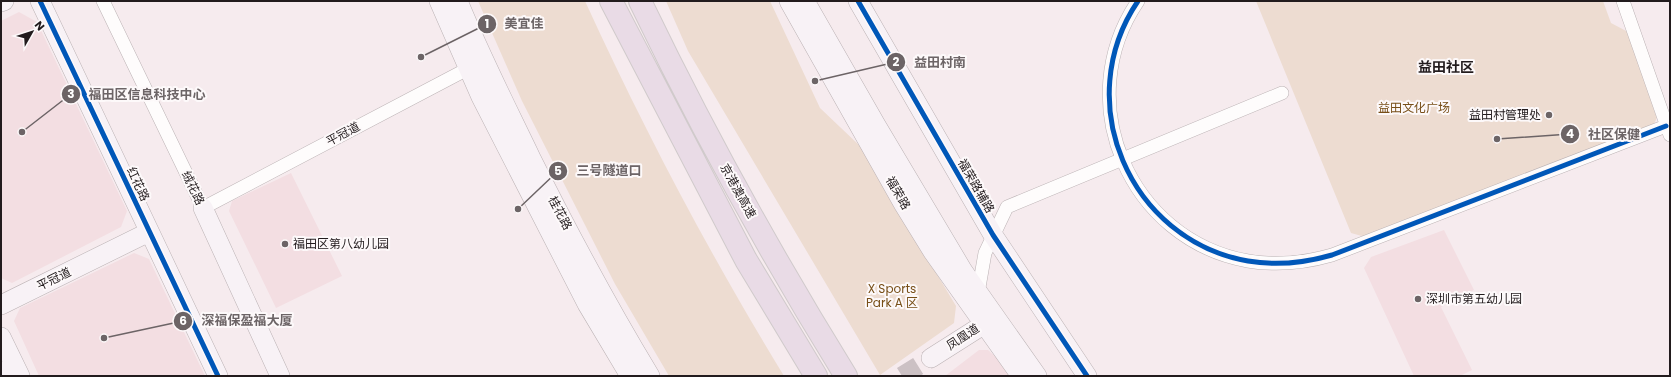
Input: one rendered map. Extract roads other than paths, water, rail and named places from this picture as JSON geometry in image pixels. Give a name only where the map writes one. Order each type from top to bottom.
[{"type":"highway","name":"京港澳高速","points":[[611,1],[746,260],[816,376]]},
{"type":"highway","name":"京港澳高速","points":[[640,1],[711,140],[785,276],[846,376]]},
{"type":"main road","name":"红花路","points":[[40,1],[218,376]]},
{"type":"main road","name":"桂花路","points":[[439,1],[546,186],[607,304],[650,376]]},
{"type":"main road","name":"桂花路","points":[[458,1],[476,65],[587,304],[630,376]]},
{"type":"main road","name":"福荣路","points":[[789,1],[933,252],[1038,376]]},
{"type":"main road","name":"福荣路","points":[[805,1],[886,143],[978,293],[990,321],[1021,376]]},
{"type":"main road","name":"福荣路辅路","points":[[858,1],[993,235],[1087,376]]},
{"type":"main road","name":"绒花路","points":[[203,208],[280,376]]},
{"type":"main road","name":"平冠道","points":[[1,305],[149,232]]},
{"type":"main road","name":"凤凰道","points":[[931,358],[990,321]]},
{"type":"main road","points":[[1,337],[20,376]]},
{"type":"main road","points":[[1,371],[3,376]]},
{"type":"street","name":"绒花路","points":[[103,1],[203,208]]},
{"type":"street","points":[[1138,1],[1119,37],[1110,78],[1110,119],[1122,159],[1129,175],[1148,203],[1164,219],[1186,237],[1206,248],[1232,258],[1248,262],[1282,264],[1332,255],[1668,130],[1623,1]]},
{"type":"street","name":"平冠道","points":[[203,208],[476,65]]},
{"type":"street","points":[[978,293],[985,253],[1007,207],[1282,93]]},
{"type":"tunnel","points":[[902,376],[931,358]]},
{"type":"place","name":"美宜佳","points":[[421,57]]},
{"type":"place","name":"益田村南","points":[[815,81]]},
{"type":"place","name":"益田村管理处","points":[[1549,115]]},
{"type":"place","name":"福田区信息科技中心","points":[[22,132]]},
{"type":"place","name":"社区保健","points":[[1497,139]]},
{"type":"place","name":"三号隧道口","points":[[518,209]]},
{"type":"place","name":"福田区第八幼儿园","points":[[285,244]]},
{"type":"place","name":"深圳市第五幼儿园","points":[[1418,299]]},
{"type":"place","name":"深福保盈福大厦","points":[[104,338]]},
{"type":"district","name":"益田社区","points":[[1446,67]]},
{"type":"park label","name":"益田文化广场","points":[[1414,108]]},
{"type":"park label","name":"X Sports Park A 区","points":[[892,296]]}]
